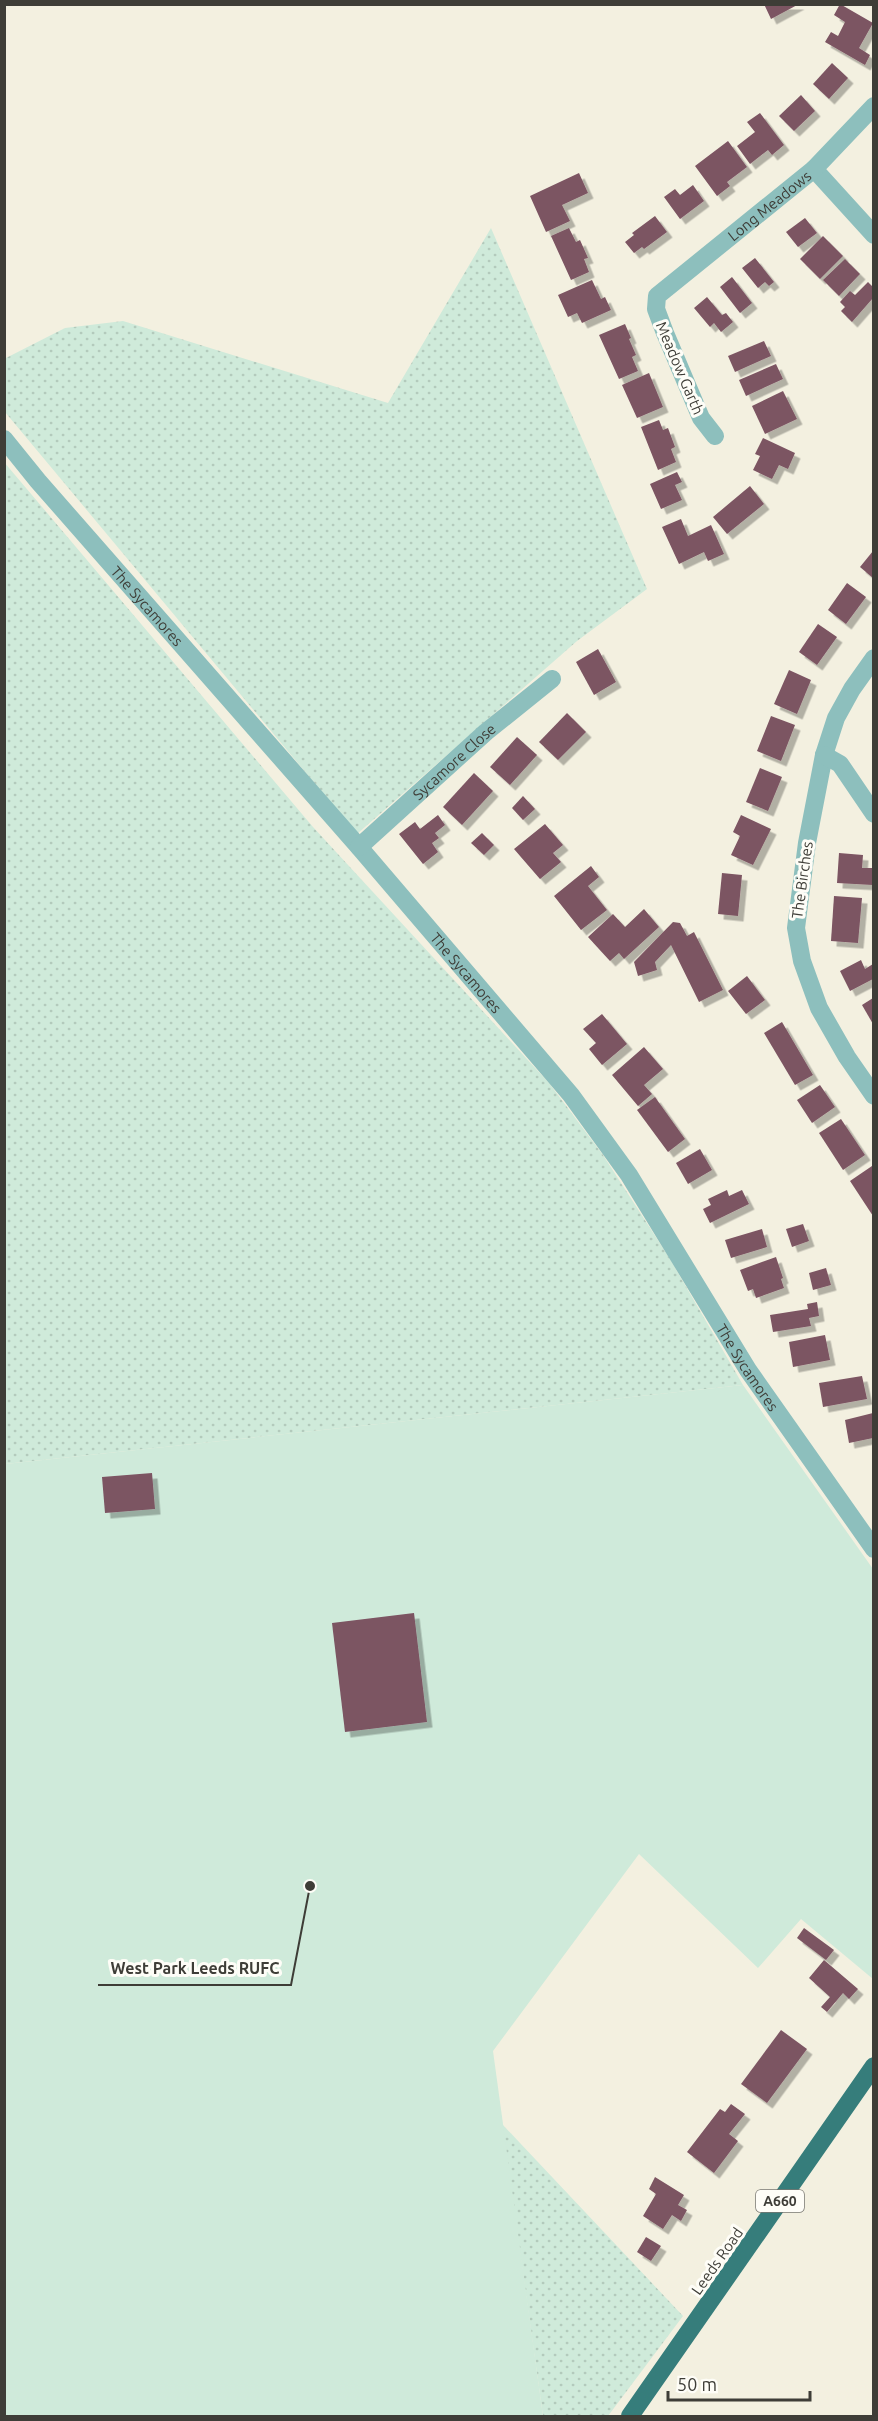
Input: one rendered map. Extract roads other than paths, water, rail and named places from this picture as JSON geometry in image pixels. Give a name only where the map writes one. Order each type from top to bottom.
[{"type":"highway","name":"Leeds Road","points":[[630,2416],[873,2066]]},
{"type":"street","name":"Long Meadows","points":[[657,296],[814,169],[873,106]]},
{"type":"street","points":[[814,169],[873,235]]},
{"type":"street","name":"Meadow Garth","points":[[657,296],[656,309],[665,333],[701,418],[714,436]]},
{"type":"street","name":"The Sycamores","points":[[4,439],[571,1095],[623,1166],[748,1370],[873,1549]]},
{"type":"street","name":"The Birches","points":[[873,658],[836,718],[824,755],[807,843],[796,928],[802,961],[819,1008],[873,1096]]},
{"type":"street","name":"Sycamore Close","points":[[359,847],[486,732],[552,679]]},
{"type":"street","points":[[824,755],[840,764],[873,814]]},
{"type":"place","name":"West Park Leeds RUFC","points":[[310,1886]]}]
